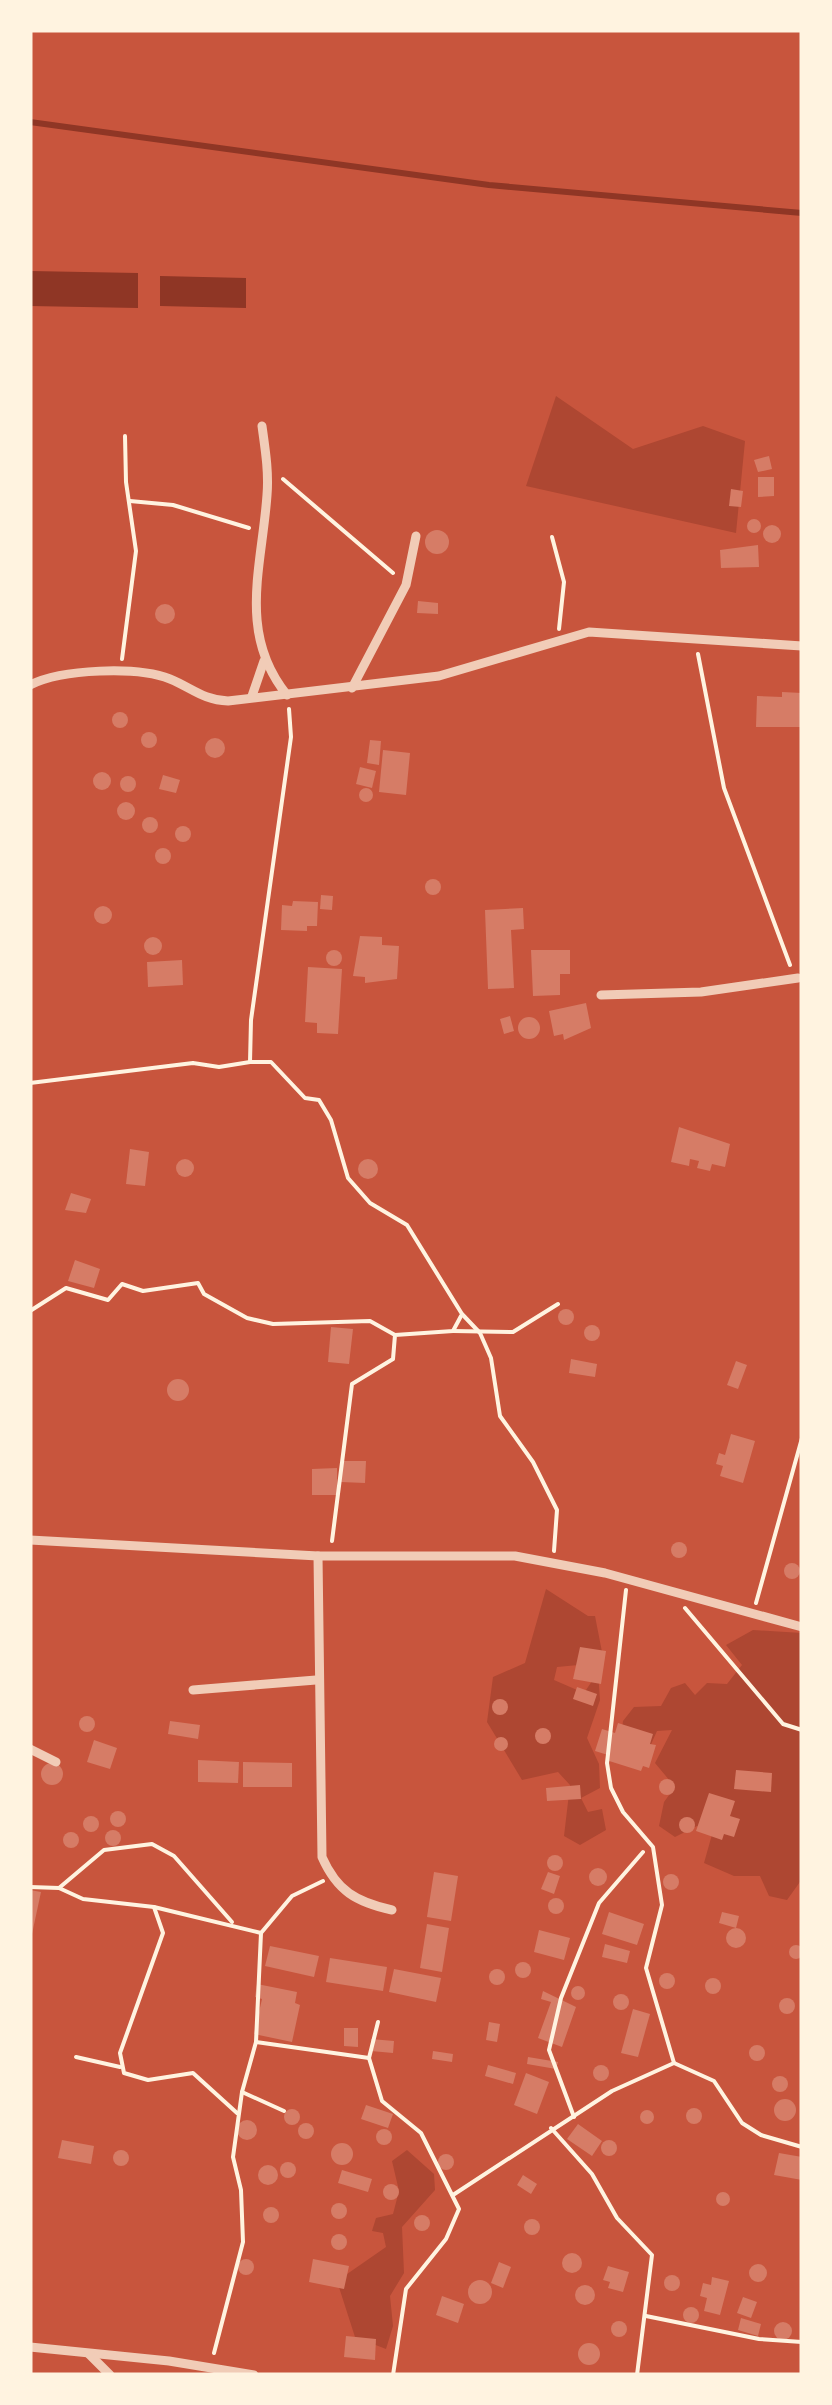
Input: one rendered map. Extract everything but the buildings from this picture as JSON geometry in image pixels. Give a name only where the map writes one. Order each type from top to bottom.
[{"type":"street","points":[[262,426],[267,500],[260,537],[256,620],[264,661],[288,695]]},
{"type":"street","points":[[352,688],[406,585],[416,536]]},
{"type":"street","points":[[30,685],[72,673],[121,674],[160,676],[210,700],[288,695],[478,668],[557,638],[604,631],[802,646]]},
{"type":"street","points":[[252,696],[264,661]]},
{"type":"street","points":[[601,995],[702,992],[800,980],[791,967]]},
{"type":"street","points":[[30,1540],[318,1556],[490,1555],[553,1561],[802,1627]]},
{"type":"street","points":[[318,1556],[316,1680],[322,1857],[331,1878],[361,1903],[392,1910]]},
{"type":"street","points":[[192,1690],[316,1680]]},
{"type":"street","points":[[30,1749],[56,1762]]},
{"type":"street","points":[[30,2346],[254,2375]]},
{"type":"street","points":[[89,2354],[110,2375]]},
{"type":"path","points":[[121,674],[124,618],[135,582],[125,436]]},
{"type":"path","points":[[266,460],[406,585]]},
{"type":"path","points":[[130,501],[174,506],[244,523],[260,537]]},
{"type":"path","points":[[552,537],[564,582],[557,638]]},
{"type":"path","points":[[696,640],[724,788],[791,967]]},
{"type":"path","points":[[250,1062],[251,1020],[291,737],[288,695]]},
{"type":"path","points":[[30,1083],[193,1063],[219,1067],[271,1062],[306,1098],[319,1100],[331,1120],[348,1178],[370,1203],[407,1225],[462,1314],[480,1334],[491,1358],[500,1416],[533,1462],[557,1510],[553,1561]]},
{"type":"path","points":[[30,1311],[66,1288],[108,1300],[122,1284],[143,1291],[198,1283],[204,1294],[247,1318],[274,1324],[370,1321],[395,1335],[453,1330],[480,1334],[513,1332],[558,1304]]},
{"type":"path","points":[[453,1330],[462,1314]]},
{"type":"path","points":[[330,1556],[346,1462],[352,1384],[392,1359],[395,1335]]},
{"type":"path","points":[[753,1612],[802,1438]]},
{"type":"path","points":[[627,1580],[608,1763],[611,1788],[622,1812],[653,1847],[662,1906],[646,1968],[674,2063]]},
{"type":"path","points":[[677,1596],[703,1636],[783,1724],[802,1730]]},
{"type":"path","points":[[59,1888],[104,1850],[152,1844],[174,1856],[236,1925]]},
{"type":"path","points":[[574,2118],[548,2050],[560,1998],[599,1903],[644,1852]]},
{"type":"path","points":[[210,2368],[242,2242],[241,2190],[232,2156],[242,2092],[256,2042],[261,1933],[292,1896],[331,1878]]},
{"type":"path","points":[[30,1887],[59,1888],[83,1898],[154,1907],[261,1933]]},
{"type":"path","points":[[154,1907],[163,1933],[120,2052],[124,2073],[148,2080],[193,2073],[238,2113]]},
{"type":"path","points":[[378,2022],[370,2058],[382,2101],[422,2134],[458,2209],[446,2239],[406,2289],[392,2375]]},
{"type":"path","points":[[256,2042],[370,2058]]},
{"type":"path","points":[[76,2057],[122,2068]]},
{"type":"path","points":[[453,2194],[612,2091],[674,2063],[714,2080],[742,2122],[762,2135],[802,2147]]},
{"type":"path","points":[[242,2092],[284,2111]]},
{"type":"path","points":[[551,2128],[592,2174],[616,2218],[652,2255],[637,2375]]},
{"type":"path","points":[[646,2316],[759,2339],[802,2342]]},
{"type":"shaded area","points":[[30,271],[138,273],[138,308],[30,306]]},
{"type":"shaded area","points":[[160,276],[246,278],[246,308],[160,306]]},
{"type":"shaded area","points":[[556,396],[633,449],[703,426],[745,441],[736,533],[526,486]]},
{"type":"shaded area","points":[[546,1589],[588,1616],[595,1616],[602,1652],[589,1664],[557,1667],[554,1680],[584,1693],[598,1672],[600,1700],[587,1738],[599,1764],[600,1788],[581,1798],[588,1812],[602,1809],[606,1830],[580,1845],[564,1836],[570,1785],[558,1772],[522,1780],[487,1722],[493,1677],[525,1663]]},
{"type":"shaded area","points":[[753,1630],[802,1633],[802,1879],[787,1900],[769,1896],[760,1876],[734,1876],[704,1863],[713,1831],[697,1826],[675,1837],[659,1826],[664,1802],[675,1787],[655,1763],[672,1730],[657,1731],[648,1751],[620,1744],[623,1721],[634,1707],[661,1706],[671,1688],[685,1683],[695,1695],[707,1683],[727,1684],[742,1665],[726,1645]]},
{"type":"shaded area","points":[[407,2150],[434,2174],[435,2190],[402,2227],[404,2273],[390,2296],[393,2326],[386,2349],[355,2337],[337,2281],[386,2247],[383,2233],[372,2231],[376,2218],[393,2214],[399,2191],[392,2161]]},
{"type":"waterway","points":[[30,122],[489,185],[802,213]]}]
